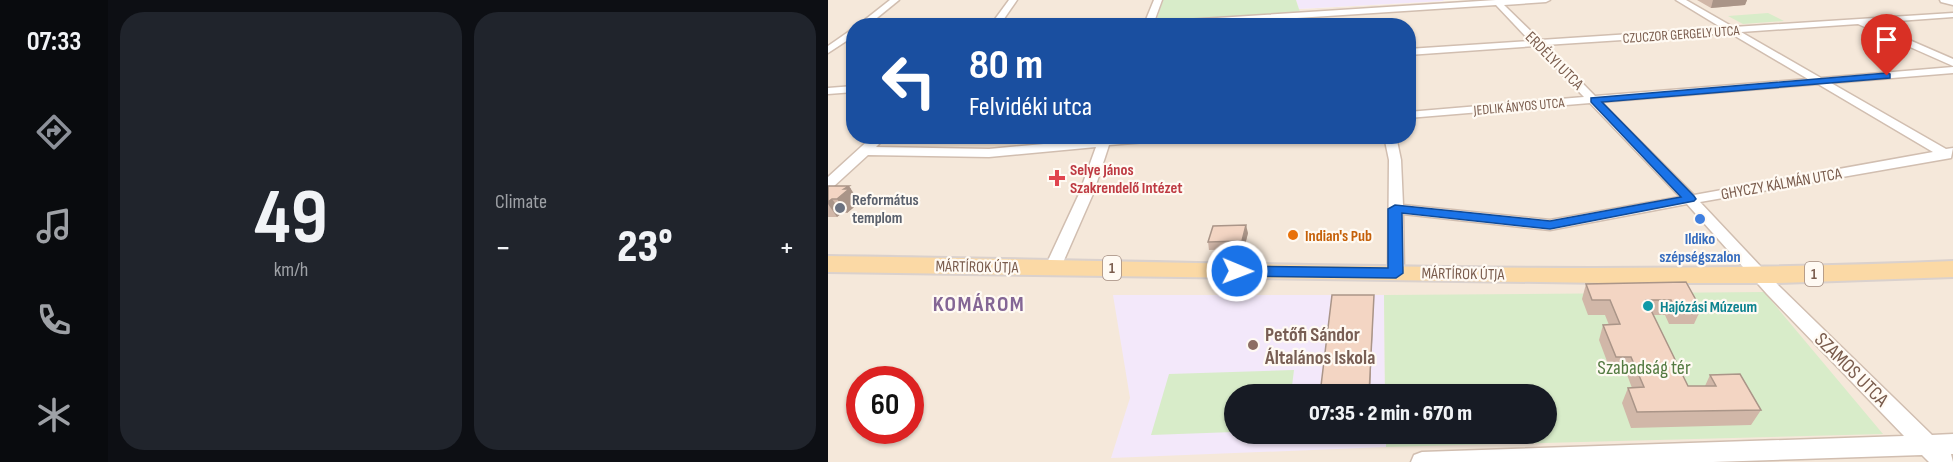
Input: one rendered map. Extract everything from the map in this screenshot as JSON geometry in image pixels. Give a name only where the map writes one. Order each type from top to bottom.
[{"type":"main road","name":"MÁRTÍROK ÚTJA","points":[[828,264],[1396,273],[1760,275],[1953,269]]},
{"type":"street","points":[[871,18],[895,0]]},
{"type":"street","points":[[1000,18],[1013,0]]},
{"type":"street","points":[[1151,18],[1158,0]]},
{"type":"street","points":[[1246,18],[1546,0]]},
{"type":"street","points":[[1680,0],[1950,155]]},
{"type":"street","points":[[1944,0],[1953,3]]},
{"type":"street","name":"ERDÉLYI UTCA","points":[[1497,3],[1690,199],[1760,275]]},
{"type":"street","points":[[1343,11],[1346,18]]},
{"type":"street","name":"CZUCZOR GERGELY UTCA","points":[[1416,52],[1953,15]]},
{"type":"street","points":[[1860,22],[1953,63]]},
{"type":"street","points":[[828,50],[846,37]]},
{"type":"street","points":[[828,43],[846,42]]},
{"type":"street","name":"JEDLIK ÁNYOS UTCA","points":[[1416,114],[1953,70]]},
{"type":"street","points":[[828,91],[846,90]]},
{"type":"street","points":[[828,184],[835,173],[873,144]]},
{"type":"street","points":[[866,151],[989,153],[1069,144]]},
{"type":"street","points":[[1053,267],[1086,194],[1104,144]]},
{"type":"street","points":[[1392,144],[1395,160],[1396,273]]},
{"type":"street","name":"GHYCZY KÁLMÁN UTCA","points":[[1395,209],[1550,225],[1950,155]]},
{"type":"street","name":"SZAMOS UTCA","points":[[1760,275],[1944,462]]},
{"type":"street","points":[[1422,462],[1953,444]]},
{"type":"shaded area","points":[[828,0],[1163,0],[1158,18],[846,18],[846,144],[1416,144],[1416,18],[1214,18],[1299,12],[1299,9],[1471,0],[1953,0],[1953,462],[828,462]]},
{"type":"shaded area","points":[[1296,0],[1443,0],[1444,1],[1299,9]]},
{"type":"shaded area","name":"Petőfi Sándor Általános Iskola","points":[[1113,295],[1384,295],[1385,384],[1224,384],[1224,444],[1386,444],[1386,447],[1111,458],[1130,398]]},
{"type":"green space","points":[[1163,0],[1296,0],[1300,12],[1214,18],[1157,18]]},
{"type":"green space","points":[[1768,13],[1784,21],[1743,24],[1728,16]]},
{"type":"green space","name":"Szabadság tér","points":[[1764,292],[1883,434],[1557,443],[1557,384],[1385,384],[1384,295]]},
{"type":"green space","points":[[1294,370],[1292,384],[1224,384],[1224,432],[1151,435],[1169,374]]},
{"type":"green space","name":"Szabadság tér","points":[[1386,444],[1501,444],[1386,447]]},
{"type":"building","points":[[828,186],[849,186],[844,189],[849,189],[837,199],[828,202]]},
{"type":"building","points":[[1246,225],[1242,241],[1208,242],[1213,226]]},
{"type":"building","points":[[1686,282],[1701,309],[1675,309],[1671,300],[1646,300],[1688,386],[1716,386],[1710,375],[1740,374],[1761,410],[1637,412],[1628,388],[1644,387],[1631,357],[1616,357],[1603,325],[1620,324],[1610,300],[1592,300],[1586,284]]},
{"type":"building","points":[[1332,295],[1374,295],[1370,384],[1321,384]]},
{"type":"place","name":"Selye János Szakrendelő Intézet","points":[[1057,178]]},
{"type":"place","name":"Református templom","points":[[840,208]]},
{"type":"place","name":"Ildiko szépségszalon","points":[[1700,219]]},
{"type":"place","name":"Indian's Pub","points":[[1293,235]]},
{"type":"place","name":"Hajózási Múzeum","points":[[1648,306]]},
{"type":"place","name":"Petőfi Sándor Általános Iskola","points":[[1253,345]]},
{"type":"district","name":"KOMÁROM","points":[[979,303]]},
{"type":"route","points":[[1237,271],[1396,273],[1395,209],[1550,225],[1690,199],[1594,100],[1887,76]]}]
